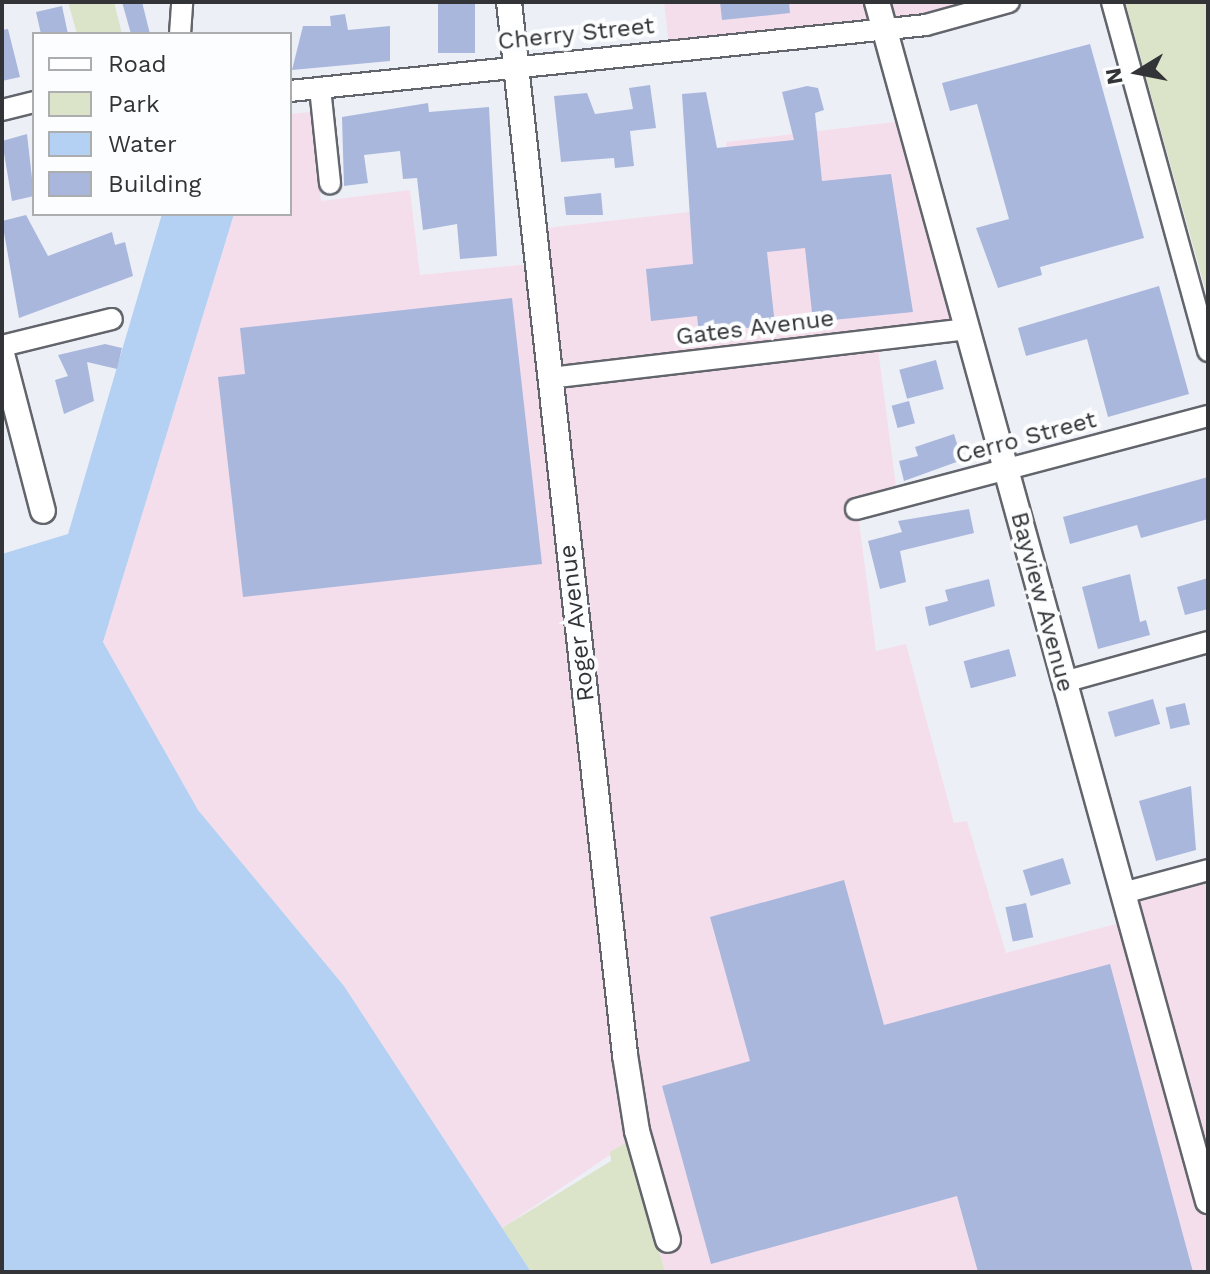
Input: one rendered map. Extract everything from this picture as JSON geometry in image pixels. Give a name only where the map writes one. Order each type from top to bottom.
[{"type":"street","points":[[180,32],[182,2]]},
{"type":"street","name":"Roger Avenue","points":[[509,2],[625,1055],[637,1131],[668,1240]]},
{"type":"street","name":"Bayview Avenue","points":[[877,2],[1208,1201]]},
{"type":"street","name":"Cherry Street","points":[[292,91],[883,26],[926,25],[1009,2]]},
{"type":"street","points":[[1112,2],[1208,351]]},
{"type":"street","points":[[320,88],[330,183]]},
{"type":"street","points":[[2,110],[32,102]]},
{"type":"street","points":[[2,346],[112,319]]},
{"type":"street","name":"Gates Avenue","points":[[550,378],[966,329]]},
{"type":"street","points":[[2,354],[43,511]]},
{"type":"street","name":"Cerro Street","points":[[856,509],[1208,416]]},
{"type":"street","points":[[1064,682],[1208,642]]},
{"type":"street","points":[[1123,893],[1208,870]]},
{"type":"shaded area","points":[[664,2],[1000,2],[925,22],[669,47]]},
{"type":"shaded area","points":[[310,112],[321,201],[410,190],[420,275],[540,263],[537,229],[734,207],[726,142],[911,120],[970,331],[877,341],[898,502],[858,514],[876,651],[906,644],[954,823],[967,821],[1006,953],[1131,920],[1126,897],[1208,874],[1208,1272],[665,1272],[629,1142],[502,1228],[344,986],[198,810],[103,642],[233,216],[292,216],[292,114]]},
{"type":"green space","points":[[68,2],[114,2],[122,32],[76,32]]},
{"type":"green space","points":[[1125,2],[1208,2],[1208,299]]},
{"type":"green space","points":[[629,1141],[665,1272],[531,1272],[502,1228],[611,1161],[610,1152]]},
{"type":"water","points":[[161,216],[233,216],[103,642],[198,810],[344,986],[531,1272],[2,1272],[2,554],[68,534]]},
{"type":"building","points":[[122,2],[142,2],[150,32],[130,32]]},
{"type":"building","points":[[438,2],[475,2],[475,53],[438,53]]},
{"type":"building","points":[[720,2],[789,2],[790,13],[722,20]]},
{"type":"building","points":[[62,6],[68,32],[41,32],[36,12]]},
{"type":"building","points":[[345,14],[348,30],[390,26],[390,61],[292,70],[303,26],[331,26],[330,16]]},
{"type":"building","points":[[8,29],[20,77],[2,81],[2,30]]},
{"type":"building","points":[[1090,44],[1144,238],[1040,267],[1042,275],[998,288],[976,228],[1009,219],[977,104],[950,111],[942,83]]},
{"type":"building","points":[[650,85],[656,128],[630,131],[634,166],[615,168],[614,158],[561,162],[554,96],[587,93],[595,114],[633,109],[629,88]]},
{"type":"building","points":[[807,86],[818,88],[824,110],[815,113],[822,181],[891,174],[913,312],[813,322],[805,248],[767,252],[775,325],[699,333],[697,316],[651,321],[646,269],[693,264],[682,94],[706,92],[717,148],[794,140],[782,92]]},
{"type":"building","points":[[428,103],[429,112],[489,107],[497,256],[460,259],[457,224],[423,230],[417,178],[403,179],[400,151],[364,155],[368,183],[344,186],[342,117]]},
{"type":"building","points":[[27,134],[32,196],[12,201],[2,141]]},
{"type":"building","points":[[601,193],[603,215],[566,215],[564,197]]},
{"type":"building","points":[[26,215],[48,256],[112,232],[115,245],[125,242],[133,276],[19,318],[2,221]]},
{"type":"building","points":[[1159,286],[1189,394],[1108,417],[1087,339],[1026,356],[1018,328]]},
{"type":"building","points":[[512,298],[542,564],[243,597],[218,377],[245,374],[240,328]]},
{"type":"building","points":[[105,344],[122,348],[117,369],[87,362],[94,401],[64,414],[55,380],[68,376],[58,355]]},
{"type":"building","points":[[936,360],[944,389],[907,399],[899,370]]},
{"type":"building","points":[[909,401],[915,423],[898,428],[892,406]]},
{"type":"building","points":[[954,434],[962,460],[904,481],[899,461],[918,456],[915,447]]},
{"type":"building","points":[[1208,477],[1208,519],[1141,538],[1137,525],[1070,544],[1063,517]]},
{"type":"building","points":[[969,509],[974,533],[900,551],[906,582],[880,589],[868,541],[902,532],[898,521]]},
{"type":"building","points":[[1130,574],[1140,622],[1146,620],[1150,635],[1098,649],[1082,587]]},
{"type":"building","points":[[1208,578],[1208,609],[1185,615],[1177,587]]},
{"type":"building","points":[[989,579],[995,606],[929,626],[925,607],[948,601],[945,590]]},
{"type":"building","points":[[1009,649],[1016,676],[971,688],[964,661]]},
{"type":"building","points":[[1153,699],[1160,724],[1115,737],[1108,712]]},
{"type":"building","points":[[1185,703],[1190,724],[1170,729],[1166,707]]},
{"type":"building","points":[[1191,786],[1196,850],[1156,861],[1139,801]]},
{"type":"building","points":[[1063,858],[1071,884],[1031,896],[1023,870]]},
{"type":"building","points":[[844,880],[884,1025],[1110,964],[1193,1272],[978,1272],[957,1196],[711,1264],[662,1086],[750,1061],[710,917]]},
{"type":"building","points":[[1026,903],[1033,937],[1013,942],[1005,907]]}]
